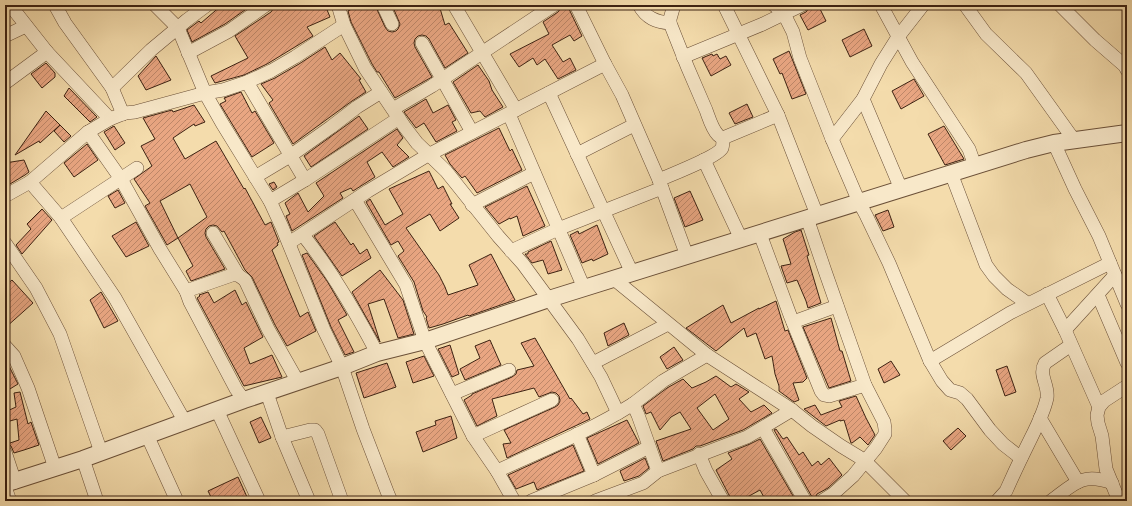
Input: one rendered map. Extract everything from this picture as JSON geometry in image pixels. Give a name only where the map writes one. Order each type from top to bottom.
[{"type":"street","points":[[10,5],[47,52],[117,117]]},
{"type":"street","points":[[55,5],[112,88],[117,117]]},
{"type":"street","points":[[155,5],[178,28],[205,93],[270,201],[289,243],[324,330],[342,366],[363,429],[391,501]]},
{"type":"street","points":[[188,53],[229,31],[266,5]]},
{"type":"street","points":[[338,5],[344,25],[365,68],[396,114],[417,143],[446,171],[523,264],[549,299],[578,339],[593,363],[618,413]]},
{"type":"street","points":[[383,5],[392,24]]},
{"type":"street","points":[[454,5],[482,53],[512,112],[534,173],[584,288]]},
{"type":"street","points":[[270,201],[304,180],[396,114],[432,86],[554,5]]},
{"type":"street","points":[[576,5],[604,64],[622,95],[660,184],[687,256]]},
{"type":"street","points":[[639,5],[643,13],[652,19],[670,23]]},
{"type":"street","points":[[674,5],[670,23],[715,130],[719,136],[723,138]]},
{"type":"street","points":[[724,5],[778,115],[812,216],[837,306],[865,385],[884,422],[885,434],[876,448],[864,460],[852,476],[822,501]]},
{"type":"street","points":[[774,5],[784,14],[792,32],[800,58],[832,140],[859,202],[889,263],[930,361],[942,381],[950,390],[960,393],[967,399],[990,430],[1003,444],[1021,458]]},
{"type":"street","points":[[683,57],[738,35],[802,5]]},
{"type":"street","points":[[881,5],[912,62],[968,149],[975,166]]},
{"type":"street","points":[[832,140],[863,99],[881,64],[898,37],[923,5]]},
{"type":"street","points":[[965,5],[986,34],[1026,74],[1074,140]]},
{"type":"street","points":[[1060,5],[1096,40],[1126,66]]},
{"type":"street","points":[[112,88],[151,50],[204,6]]},
{"type":"street","points":[[5,196],[30,182],[88,132],[117,117],[205,93],[223,90],[248,82],[295,58],[344,25]]},
{"type":"street","points":[[5,36],[26,26]]},
{"type":"street","points":[[422,43],[472,132]]},
{"type":"street","points":[[5,83],[47,52]]},
{"type":"street","points":[[289,243],[428,154],[604,64]]},
{"type":"street","points":[[248,82],[304,180]]},
{"type":"street","points":[[255,177],[290,156],[331,128],[356,107],[381,92]]},
{"type":"street","points":[[548,93],[632,273]]},
{"type":"street","points":[[863,99],[901,189]]},
{"type":"street","points":[[723,138],[778,115]]},
{"type":"street","points":[[577,154],[634,124]]},
{"type":"street","points":[[88,132],[120,179],[186,291],[190,302],[236,389],[244,400]]},
{"type":"street","points":[[8,484],[377,353],[425,341],[549,299],[760,234],[812,216],[1026,150],[1054,143],[1127,133]]},
{"type":"street","points":[[511,250],[603,211],[660,184],[720,150],[723,146],[723,138]]},
{"type":"street","points":[[1054,143],[1097,232],[1127,304]]},
{"type":"street","points":[[704,160],[741,239]]},
{"type":"street","points":[[61,218],[137,168]]},
{"type":"street","points":[[472,204],[534,173]]},
{"type":"street","points":[[952,173],[986,265],[994,276],[1007,289],[1028,304]]},
{"type":"street","points":[[30,182],[61,218],[116,298],[185,422]]},
{"type":"street","points":[[355,200],[406,285],[425,341],[473,436],[497,471],[514,501]]},
{"type":"street","points":[[212,233],[238,275],[245,280],[268,328],[298,382]]},
{"type":"street","points":[[303,234],[341,288],[377,353]]},
{"type":"street","points":[[760,234],[821,392],[824,395],[829,396],[865,385]]},
{"type":"street","points":[[5,243],[36,288],[60,334],[101,452]]},
{"type":"street","points":[[930,361],[988,326],[1047,294],[1112,269]]},
{"type":"street","points":[[1065,330],[1098,295],[1112,269]]},
{"type":"street","points":[[186,291],[232,275],[238,275]]},
{"type":"street","points":[[614,279],[707,355],[792,410],[812,426],[864,460],[905,501]]},
{"type":"street","points":[[1047,294],[1065,330],[1099,407]]},
{"type":"street","points":[[1098,295],[1127,363]]},
{"type":"street","points":[[793,322],[837,306]]},
{"type":"street","points":[[593,363],[668,324]]},
{"type":"street","points":[[997,501],[1006,491],[1040,418],[1047,398],[1042,367],[1045,363],[1071,345]]},
{"type":"street","points":[[5,346],[14,356],[28,388],[55,468]]},
{"type":"street","points":[[497,471],[577,434],[618,413],[633,404],[663,381],[707,355]]},
{"type":"street","points":[[452,394],[509,370]]},
{"type":"street","points":[[1121,499],[1106,469],[1102,436],[1097,415],[1099,407],[1110,396],[1127,386]]},
{"type":"street","points":[[267,393],[282,437],[309,501]]},
{"type":"street","points":[[473,436],[552,400]]},
{"type":"street","points":[[633,404],[658,471]]},
{"type":"street","points":[[217,410],[256,500]]},
{"type":"street","points":[[595,501],[624,496],[658,471],[699,454],[732,443],[763,428],[792,410]]},
{"type":"street","points":[[1040,418],[1078,482]]},
{"type":"street","points":[[763,428],[805,501]]},
{"type":"street","points":[[282,437],[315,430],[318,434],[342,501]]},
{"type":"street","points":[[577,434],[594,475]]},
{"type":"street","points":[[147,435],[177,501]]},
{"type":"street","points":[[531,501],[594,475],[649,446]]},
{"type":"street","points":[[5,452],[10,501]]},
{"type":"street","points":[[699,454],[719,500]]},
{"type":"street","points":[[83,458],[97,501]]},
{"type":"street","points":[[1051,501],[1084,479],[1101,479],[1112,483]]},
{"type":"building","points":[[222,5],[252,5],[225,24],[192,42],[187,30],[199,21],[201,23]]},
{"type":"building","points":[[274,5],[325,5],[330,17],[307,27],[313,36],[267,64],[244,75],[215,83],[211,76],[248,58],[235,36],[271,12]]},
{"type":"building","points":[[359,5],[375,5],[385,27],[388,31],[392,32],[398,29],[400,24],[392,5],[439,5],[445,25],[449,23],[468,53],[445,68],[429,39],[426,36],[418,36],[415,39],[415,47],[432,77],[395,98],[379,72],[377,72],[372,64],[351,22],[348,11]]},
{"type":"building","points":[[563,5],[568,5],[582,36],[574,41],[570,35],[552,45],[563,62],[570,58],[576,70],[558,79],[545,59],[537,65],[533,58],[519,67],[510,54],[549,34],[543,22],[558,12]]},
{"type":"building","points":[[818,5],[826,21],[808,30],[800,15]]},
{"type":"building","points":[[864,29],[872,46],[850,57],[842,40]]},
{"type":"building","points":[[325,47],[332,60],[340,53],[361,79],[359,80],[366,92],[293,144],[269,103],[273,100],[261,84],[275,78]]},
{"type":"building","points":[[789,51],[806,94],[792,99],[782,73],[780,74],[773,59]]},
{"type":"building","points":[[712,54],[713,56],[717,54],[720,59],[726,56],[731,65],[711,76],[702,58]]},
{"type":"building","points":[[156,56],[171,80],[146,90],[138,76]]},
{"type":"building","points":[[46,63],[55,73],[55,77],[42,88],[31,74]]},
{"type":"building","points":[[478,65],[489,81],[492,90],[503,107],[485,117],[480,111],[471,113],[453,82]]},
{"type":"building","points":[[914,79],[924,96],[901,109],[892,91]]},
{"type":"building","points":[[69,88],[97,117],[90,122],[64,96]]},
{"type":"building","points":[[241,92],[252,113],[255,111],[274,143],[252,157],[220,104],[226,101],[224,98]]},
{"type":"building","points":[[426,99],[433,113],[448,105],[456,120],[452,122],[457,131],[436,142],[424,123],[416,128],[404,112]]},
{"type":"building","points":[[747,104],[753,117],[735,124],[729,113]]},
{"type":"building","points":[[194,105],[205,122],[195,126],[194,124],[173,138],[185,159],[216,141],[244,189],[245,188],[265,225],[271,222],[279,242],[277,243],[278,245],[272,250],[300,317],[308,312],[316,331],[287,346],[275,325],[252,277],[245,270],[224,231],[222,232],[217,226],[209,226],[205,233],[225,269],[191,281],[186,271],[193,266],[178,238],[167,245],[145,206],[150,203],[134,179],[152,166],[141,146],[155,139],[143,118],[172,110],[173,112]],"holes":[[[190,184],[207,217],[178,238],[160,201]]]},
{"type":"building","points":[[46,111],[60,125],[40,143],[39,141],[15,155]]},
{"type":"building","points":[[359,116],[368,129],[311,167],[304,156]]},
{"type":"building","points":[[60,125],[71,136],[64,142],[54,131]]},
{"type":"building","points":[[114,126],[125,143],[115,150],[104,132]]},
{"type":"building","points":[[944,126],[964,159],[945,165],[928,134]]},
{"type":"building","points":[[499,128],[510,151],[512,149],[522,170],[477,193],[465,176],[462,178],[450,164],[445,155]]},
{"type":"building","points":[[397,129],[403,138],[397,145],[409,157],[393,167],[382,152],[367,162],[375,177],[353,191],[351,188],[340,193],[343,198],[292,231],[286,216],[290,214],[285,203],[298,193],[308,212],[324,196],[316,183]]},
{"type":"building","points":[[87,144],[98,160],[74,177],[64,163]]},
{"type":"building","points":[[24,160],[29,172],[5,187],[5,163]]},
{"type":"building","points":[[429,171],[438,189],[443,186],[452,204],[450,204],[459,218],[440,231],[430,214],[406,228],[439,275],[448,295],[478,285],[469,265],[491,254],[515,300],[429,328],[427,317],[423,311],[414,282],[398,256],[404,251],[398,241],[391,245],[366,202],[370,199],[385,225],[403,214],[389,189]]},
{"type":"building","points":[[274,182],[277,187],[273,190],[269,184]]},
{"type":"building","points":[[527,186],[545,226],[523,236],[517,216],[499,224],[485,207]]},
{"type":"building","points":[[118,190],[125,203],[115,208],[108,196]]},
{"type":"building","points":[[690,191],[703,220],[685,227],[674,198]]},
{"type":"building","points":[[42,209],[52,220],[22,254],[16,245],[31,229],[27,224]]},
{"type":"building","points":[[888,210],[894,227],[883,231],[875,215]]},
{"type":"building","points":[[136,222],[149,246],[126,257],[112,236]]},
{"type":"building","points":[[335,222],[351,245],[353,243],[360,254],[367,249],[371,258],[342,276],[314,236]]},
{"type":"building","points":[[597,225],[608,254],[593,261],[592,259],[582,263],[570,235],[578,231],[579,234]]},
{"type":"building","points":[[801,230],[821,303],[808,308],[797,280],[787,283],[781,266],[791,264],[783,239]]},
{"type":"building","points":[[551,241],[562,270],[548,274],[543,260],[532,263],[525,254],[528,254],[528,252]]},
{"type":"building","points":[[307,253],[327,281],[347,315],[338,320],[354,352],[345,355],[331,327],[302,255]]},
{"type":"building","points":[[380,270],[403,300],[414,334],[398,338],[384,299],[368,304],[380,342],[352,292]]},
{"type":"building","points":[[12,280],[33,303],[5,328],[5,286]]},
{"type":"building","points":[[235,290],[242,305],[246,302],[263,337],[244,348],[250,364],[272,355],[282,377],[244,386],[197,298],[200,296],[199,295],[208,292],[214,303]]},
{"type":"building","points":[[101,292],[118,321],[104,328],[90,300]]},
{"type":"building","points":[[776,301],[785,331],[788,330],[807,378],[803,382],[793,383],[799,400],[794,402],[779,391],[772,356],[765,359],[756,333],[747,337],[744,328],[716,351],[686,328],[723,305],[731,323]]},
{"type":"building","points":[[831,318],[840,351],[842,351],[851,381],[829,388],[803,327]]},
{"type":"building","points":[[624,323],[629,335],[608,346],[604,333]]},
{"type":"building","points":[[535,338],[570,399],[571,398],[583,414],[587,412],[590,419],[507,458],[503,444],[511,443],[504,430],[555,407],[560,401],[559,396],[552,392],[539,397],[534,388],[492,399],[497,416],[477,426],[464,400],[472,394],[512,377],[516,374],[517,370],[534,366],[521,343]]},
{"type":"building","points":[[490,340],[501,365],[465,380],[460,369],[480,358],[475,346]]},
{"type":"building","points":[[450,345],[459,374],[452,377],[438,349]]},
{"type":"building","points":[[674,347],[683,360],[667,369],[660,357]]},
{"type":"building","points":[[424,356],[434,376],[413,383],[406,362]]},
{"type":"building","points":[[5,358],[18,384],[5,392]]},
{"type":"building","points":[[891,361],[900,375],[884,383],[878,369]]},
{"type":"building","points":[[387,363],[396,387],[364,398],[356,373]]},
{"type":"building","points":[[1007,366],[1016,392],[1005,396],[996,370]]},
{"type":"building","points":[[716,376],[731,387],[736,384],[749,392],[739,399],[751,412],[764,405],[772,413],[743,430],[700,446],[696,446],[693,449],[663,461],[656,441],[691,429],[680,412],[671,417],[660,430],[651,412],[646,414],[643,406],[667,388],[683,379],[692,388]],"holes":[[[715,394],[729,419],[713,430],[697,408]]]},
{"type":"building","points":[[20,392],[28,424],[31,422],[39,445],[14,453],[11,446],[7,444],[19,440],[17,419],[10,421],[5,415],[5,412],[16,407],[14,393]]},
{"type":"building","points":[[856,396],[875,435],[868,445],[860,437],[851,443],[844,420],[840,420],[826,426],[804,409],[815,405],[821,415],[842,407],[839,401]]},
{"type":"building","points":[[451,416],[457,438],[423,452],[416,432],[436,425],[435,421]]},
{"type":"building","points":[[261,417],[271,438],[259,443],[250,422]]},
{"type":"building","points":[[627,420],[639,443],[598,464],[587,438]]},
{"type":"building","points":[[958,428],[966,436],[951,450],[943,441]]},
{"type":"building","points":[[776,429],[783,439],[787,437],[799,455],[803,452],[812,466],[818,461],[821,465],[829,458],[842,475],[828,488],[817,494],[814,501],[774,430]]},
{"type":"building","points":[[760,439],[796,501],[766,501],[760,490],[740,501],[731,501],[716,470],[732,459],[728,453]]},
{"type":"building","points":[[573,445],[584,471],[537,490],[534,482],[516,489],[508,475]]},
{"type":"building","points":[[645,458],[649,468],[639,476],[624,481],[620,471]]},
{"type":"building","points":[[238,477],[247,497],[239,501],[213,501],[208,491]]}]
